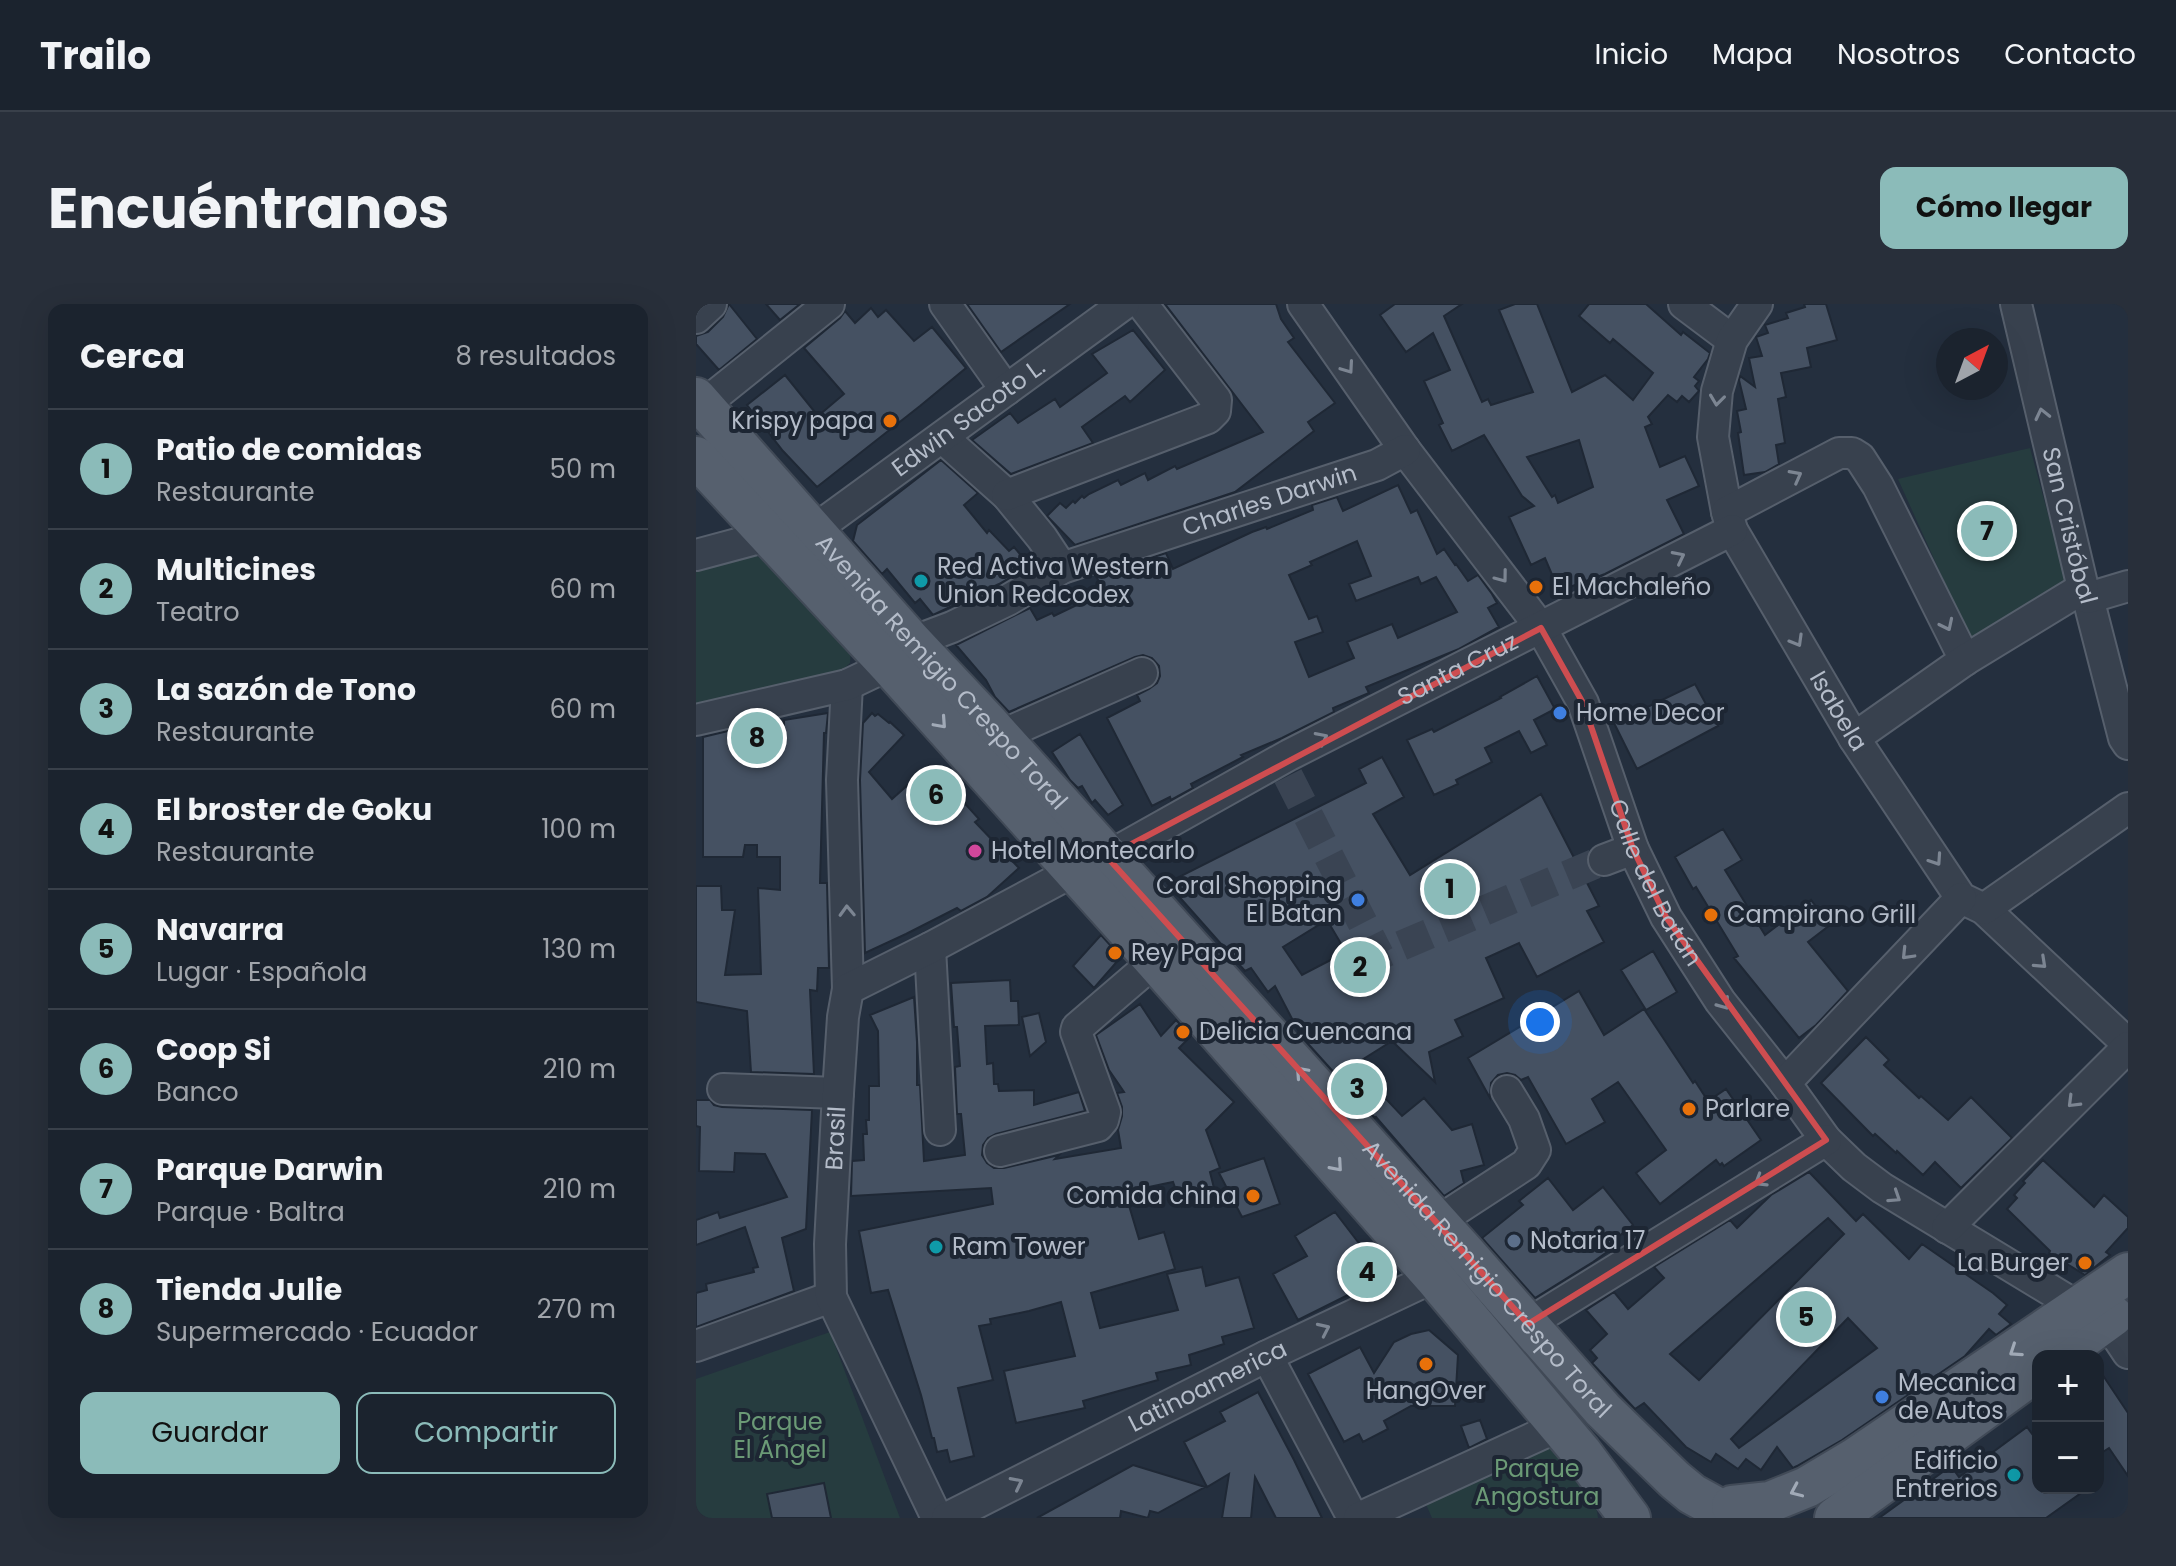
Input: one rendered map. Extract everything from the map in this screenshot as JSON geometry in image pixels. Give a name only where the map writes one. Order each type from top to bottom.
[{"type":"main road","name":"Avenida Remigio Crespo Toral","points":[[699,402],[814,530],[901,654],[1090,864],[1437,1222],[1573,1377],[1636,1443],[1692,1494],[1734,1510]]},
{"type":"main road","name":"Avenida Remigio Crespo Toral","points":[[696,457],[767,536],[1000,736],[1155,961],[1434,1277],[1559,1426],[1630,1518]]},
{"type":"main road","points":[[2067,1350],[2109,1322],[2128,1273]]},
{"type":"main road","points":[[1674,1518],[1694,1508],[1734,1510],[1770,1502],[1807,1487],[2109,1322]]},
{"type":"main road","points":[[1835,1518],[2032,1374]]},
{"type":"street","points":[[696,318],[711,304]]},
{"type":"street","points":[[699,402],[829,304]]},
{"type":"street","points":[[945,304],[1006,390]]},
{"type":"street","name":"Edwin Sacoto L.","points":[[814,530],[1124,304]]},
{"type":"street","points":[[1007,495],[1208,418],[1215,411],[1216,400],[1142,304]]},
{"type":"street","name":"Calle del Batán","points":[[1303,304],[1405,450],[1541,628],[1583,703],[1633,849],[1666,917],[1720,1001],[1826,1140],[1882,1188],[2109,1322]]},
{"type":"street","points":[[1684,304],[1732,340]]},
{"type":"street","name":"Isabela","points":[[1757,304],[1732,340],[1717,391],[1713,437],[1729,521],[1854,738],[1973,904],[2128,1045]]},
{"type":"street","name":"San Cristóbal","points":[[2016,304],[2085,593],[2128,744]]},
{"type":"street","points":[[943,438],[1007,495],[1062,568]]},
{"type":"street","name":"Charles Darwin","points":[[696,720],[847,685],[1062,568],[1377,465],[1405,450]]},
{"type":"street","name":"Santa Cruz","points":[[1090,864],[1187,812],[1289,766],[1541,628],[1729,521],[1839,453],[1852,453],[1860,458],[1878,486],[1965,660]]},
{"type":"street","points":[[696,555],[767,536],[814,530]]},
{"type":"street","points":[[1854,738],[1965,660],[2085,593],[2128,586]]},
{"type":"street","points":[[1000,736],[1142,673]]},
{"type":"street","name":"Brasil","points":[[847,685],[842,796],[848,989],[838,1093],[830,1244],[831,1297],[937,1518]]},
{"type":"street","points":[[1785,1083],[1973,904],[2128,808]]},
{"type":"street","points":[[1604,860],[1633,849]]},
{"type":"street","points":[[848,989],[1090,864]]},
{"type":"street","points":[[930,948],[940,1130]]},
{"type":"street","points":[[1000,1151],[1098,1126],[1103,1120],[1105,1112],[1077,1028],[1155,961]]},
{"type":"street","points":[[1947,1228],[2128,1045]]},
{"type":"street","points":[[723,1089],[838,1093]]},
{"type":"street","points":[[1437,1222],[1526,1164],[1535,1150],[1524,1119],[1507,1091]]},
{"type":"street","points":[[1528,1324],[1826,1140]]},
{"type":"street","name":"Latinoamerica","points":[[947,1518],[1267,1356],[1434,1277],[1466,1254]]},
{"type":"street","points":[[696,1346],[831,1297]]},
{"type":"street","points":[[1267,1356],[1356,1518],[1559,1426]]},
{"type":"highlighted area","points":[[1541,628],[1583,703],[1633,849],[1666,917],[1826,1140],[1528,1324],[1107,857]]},
{"type":"green space","points":[[2030,448],[2067,584],[1971,641],[1898,479]]},
{"type":"green space","points":[[754,554],[774,567],[851,648],[850,663],[838,674],[696,706],[696,569]]},
{"type":"green space","name":"Parque El Ángel","points":[[830,1332],[900,1518],[696,1518],[696,1379]]},
{"type":"green space","name":"Parque Angostura","points":[[1546,1439],[1586,1486],[1598,1518],[1432,1518],[1425,1502]]},
{"type":"building","points":[[729,304],[757,339],[719,370],[696,344],[696,336],[708,332],[723,317]]},
{"type":"building","points":[[766,304],[800,304],[780,320]]},
{"type":"building","points":[[967,304],[1070,304],[1001,352]]},
{"type":"building","points":[[1165,304],[1276,304],[1281,319],[1294,338],[1288,342],[1335,403],[1308,422],[1314,431],[1235,492],[1075,545],[1047,516],[1060,503],[1066,508],[1082,496],[1084,498],[1118,480],[1121,485],[1145,473],[1148,480],[1175,466],[1177,469],[1263,432]]},
{"type":"building","points":[[1395,304],[1462,304],[1444,316],[1482,402],[1488,399],[1491,405],[1533,392],[1499,310],[1515,304],[1537,304],[1572,392],[1605,375],[1633,400],[1653,373],[1613,339],[1610,343],[1579,316],[1589,304],[1646,304],[1681,335],[1683,332],[1710,353],[1694,377],[1699,381],[1695,386],[1699,391],[1689,402],[1682,396],[1677,402],[1668,395],[1648,417],[1652,424],[1645,427],[1660,467],[1685,456],[1699,486],[1667,500],[1684,534],[1605,574],[1559,591],[1545,558],[1531,565],[1509,517],[1534,506],[1522,496],[1484,435],[1452,451],[1439,425],[1443,423],[1424,381],[1450,370],[1433,333],[1406,352],[1380,315]],"holes":[[[1579,440],[1593,487],[1558,503],[1527,457]]]},
{"type":"building","points":[[1804,304],[1826,304],[1837,340],[1807,348],[1811,367],[1781,373],[1786,397],[1778,399],[1785,443],[1776,445],[1779,464],[1765,472],[1744,475],[1737,411],[1746,409],[1740,376],[1755,387],[1749,358],[1762,356],[1756,337],[1768,333],[1765,325],[1788,318],[1786,313],[1805,307]]},
{"type":"building","points":[[871,308],[878,317],[886,310],[914,341],[932,327],[966,368],[817,487],[783,451],[747,405],[785,375],[818,416],[844,394],[804,348],[845,311],[855,323]]},
{"type":"building","points":[[1133,330],[1165,370],[1130,402],[1125,396],[1082,427],[1093,443],[1011,474],[972,440],[1010,413],[1018,423],[1055,399],[1060,407],[1107,373],[1092,354]]},
{"type":"building","points":[[941,460],[978,493],[964,505],[987,533],[989,530],[1009,551],[1014,547],[1030,566],[933,615],[920,599],[915,603],[887,569],[882,574],[853,541],[857,525]]},
{"type":"building","points":[[1398,485],[1411,513],[1417,510],[1437,554],[1444,549],[1468,581],[1478,575],[1492,594],[1497,603],[1488,608],[1499,627],[1459,649],[1366,687],[1369,693],[1333,708],[1334,712],[1282,738],[1241,755],[1243,757],[1191,784],[1193,788],[1171,800],[1170,797],[1152,806],[1107,718],[1140,701],[1137,695],[1157,683],[1159,666],[1152,658],[1143,655],[1135,657],[1009,712],[956,645],[1030,608],[1037,620],[1052,613],[1054,616],[1104,592],[1096,576],[1166,553],[1173,569],[1252,532],[1313,510],[1312,505],[1337,497],[1343,511]],"holes":[[[1357,541],[1371,576],[1349,584],[1356,601],[1418,577],[1421,584],[1436,577],[1457,612],[1398,638],[1392,624],[1347,642],[1354,658],[1309,677],[1295,642],[1323,632],[1317,616],[1309,619],[1289,575]]]},
{"type":"building","points":[[1537,676],[1555,709],[1534,720],[1547,745],[1531,753],[1519,731],[1485,748],[1492,762],[1434,795],[1407,740],[1432,729],[1434,732]]},
{"type":"building","points":[[1695,684],[1718,726],[1637,769],[1614,723]]},
{"type":"building","points":[[828,713],[824,733],[820,883],[827,883],[829,968],[818,968],[817,991],[810,990],[814,1074],[751,1072],[747,1011],[696,1002],[696,886],[721,886],[722,910],[735,910],[725,975],[761,974],[758,888],[780,890],[780,857],[757,857],[757,845],[745,845],[743,857],[703,857],[703,737],[753,725],[784,725],[784,720]]},
{"type":"building","points":[[872,713],[890,722],[904,735],[869,772],[892,799],[930,765],[979,819],[975,822],[1019,868],[987,897],[961,911],[957,908],[865,953],[860,780],[863,723]]},
{"type":"building","points":[[1080,734],[1123,805],[1108,815],[1095,800],[1092,803],[1082,786],[1078,788],[1070,780],[1052,752]]},
{"type":"building","points":[[1382,757],[1404,797],[1373,814],[1410,875],[1541,794],[1599,906],[1587,911],[1604,942],[1537,977],[1519,943],[1486,958],[1504,998],[1455,1020],[1463,1036],[1429,1052],[1435,1082],[1392,1041],[1354,1065],[1402,1116],[1424,1098],[1452,1130],[1472,1124],[1484,1165],[1461,1171],[1464,1183],[1444,1196],[1301,1036],[1275,986],[1268,992],[1251,968],[1245,971],[1167,883],[1366,783],[1359,769]],"holes":[[[1327,920],[1346,952],[1302,975],[1283,947]]]},
{"type":"building","points":[[1723,829],[1742,860],[1725,870],[1765,935],[1811,900],[1830,925],[1808,942],[1848,991],[1799,1038],[1734,958],[1738,956],[1675,857]]},
{"type":"building","points":[[1101,935],[1121,957],[1094,988],[1073,966]]},
{"type":"building","points":[[1653,951],[1677,992],[1646,1010],[1621,970]]},
{"type":"building","points":[[1010,980],[1011,1001],[1018,1001],[1019,1025],[985,1026],[987,1064],[993,1063],[994,1084],[998,1084],[999,1091],[1034,1090],[1034,1105],[1079,1092],[1085,1111],[988,1138],[982,1155],[994,1168],[1059,1155],[1055,1159],[1121,1148],[1118,1130],[1122,1107],[1117,1093],[1124,1092],[1109,1070],[1096,1035],[1140,1004],[1161,1036],[1176,1020],[1191,1036],[1179,1048],[1234,1102],[1206,1130],[1220,1168],[1210,1172],[1216,1196],[1182,1207],[1173,1182],[1125,1192],[1139,1239],[1164,1232],[1175,1269],[1091,1293],[1100,1328],[1178,1310],[1167,1274],[1202,1267],[1206,1286],[1239,1277],[1254,1328],[1222,1337],[1224,1344],[1189,1355],[1191,1365],[1156,1373],[1158,1380],[1083,1401],[1085,1408],[1016,1423],[1004,1371],[1075,1356],[1061,1302],[990,1319],[991,1324],[979,1326],[993,1380],[958,1388],[974,1456],[950,1462],[947,1450],[937,1452],[888,1290],[871,1293],[859,1231],[993,1204],[991,1188],[851,1196],[852,1161],[864,1160],[863,1134],[867,1134],[866,1120],[869,1120],[869,1086],[879,1086],[878,1031],[870,1015],[914,997],[924,1161],[965,1155],[961,1114],[957,1114],[955,1067],[960,1066],[951,983]]},
{"type":"building","points":[[1579,991],[1604,1035],[1644,1009],[1708,1101],[1726,1089],[1761,1140],[1724,1166],[1716,1160],[1660,1204],[1636,1173],[1666,1150],[1618,1082],[1592,1099],[1605,1122],[1566,1144],[1528,1077],[1521,1080],[1507,1073],[1498,1075],[1491,1083],[1490,1098],[1468,1058]]},
{"type":"building","points":[[1039,1013],[1046,1042],[1030,1056],[1022,1017]]},
{"type":"building","points":[[1866,1037],[1889,1060],[1884,1065],[1948,1120],[1971,1097],[2012,1138],[1961,1188],[1935,1162],[1923,1175],[1897,1151],[1875,1134],[1873,1136],[1821,1083]]},
{"type":"building","points":[[696,1100],[710,1100],[722,1107],[812,1110],[806,1229],[782,1238],[794,1291],[696,1327],[696,1293],[707,1290],[706,1284],[754,1272],[753,1268],[758,1267],[745,1227],[696,1245],[696,1220],[718,1212],[720,1218],[787,1197],[765,1154],[735,1153],[734,1172],[699,1171],[700,1127],[696,1126]]},
{"type":"building","points":[[1264,1158],[1280,1204],[1242,1217],[1219,1173]]},
{"type":"building","points":[[2043,1160],[2094,1207],[2104,1195],[2128,1217],[2128,1228],[2106,1252],[2110,1255],[2085,1275],[2049,1253],[2007,1209],[2017,1198],[2014,1195],[2025,1183],[2023,1181]]},
{"type":"building","points":[[1809,1172],[1856,1221],[1863,1214],[1909,1259],[1922,1244],[1993,1293],[2007,1305],[1999,1314],[2011,1324],[1996,1335],[1989,1329],[1965,1356],[1842,1440],[1797,1466],[1793,1468],[1777,1447],[1761,1470],[1746,1459],[1738,1469],[1716,1454],[1711,1462],[1686,1447],[1644,1403],[1635,1409],[1592,1363],[1597,1358],[1590,1350],[1607,1334],[1586,1310],[1614,1292],[1628,1309],[1664,1278],[1654,1267],[1730,1220],[1737,1228],[1771,1195]],"holes":[[[1828,1218],[1844,1234],[1699,1380],[1670,1354]],[[1848,1318],[1877,1348],[1739,1448],[1731,1439]]]},
{"type":"building","points":[[1548,1178],[1573,1210],[1603,1187],[1633,1225],[1604,1248],[1607,1252],[1535,1298],[1482,1238],[1523,1205],[1519,1201]]},
{"type":"building","points":[[1335,1212],[1374,1263],[1372,1283],[1298,1320],[1273,1274],[1307,1256],[1295,1236]]},
{"type":"building","points":[[1429,1330],[1458,1355],[1455,1406],[1411,1406],[1384,1421],[1388,1429],[1363,1442],[1359,1434],[1344,1442],[1308,1374],[1360,1347],[1374,1373],[1394,1342]]},
{"type":"building","points":[[2104,1377],[2128,1413],[2128,1476],[2109,1448],[2104,1451]]},
{"type":"building","points":[[1258,1392],[1322,1518],[1276,1518],[1255,1477],[1251,1518],[1222,1518],[1229,1474],[1207,1487],[1184,1442],[1225,1421],[1220,1412]]},
{"type":"building","points":[[1480,1420],[1487,1439],[1469,1448],[1461,1426]]},
{"type":"building","points":[[2027,1427],[2032,1434],[2032,1494],[2080,1494],[2046,1518],[1879,1518],[1951,1466],[1959,1477]]},
{"type":"building","points":[[1133,1465],[1205,1487],[1158,1513],[1150,1511],[1148,1518],[1121,1511],[1120,1518],[1037,1518]]},
{"type":"building","points":[[824,1483],[831,1518],[772,1518],[767,1494]]},
{"type":"tunnel","points":[[1288,776],[1379,955],[1604,860]]},
{"type":"place","name":"Krispy papa","points":[[890,421]]},
{"type":"place","name":"Parque Darwin","points":[[1987,531]]},
{"type":"place","name":"Red Activa Western Union Redcodex","points":[[921,581]]},
{"type":"place","name":"El Machaleño","points":[[1536,587]]},
{"type":"place","name":"Home Decor","points":[[1560,713]]},
{"type":"place","name":"Tienda Julie","points":[[757,738]]},
{"type":"place","name":"Coop Si","points":[[936,795]]},
{"type":"place","name":"Hotel Montecarlo","points":[[975,851]]},
{"type":"place","name":"Patio de comidas","points":[[1450,889]]},
{"type":"place","name":"Coral Shopping El Batan","points":[[1358,900]]},
{"type":"place","name":"Campirano Grill","points":[[1711,915]]},
{"type":"place","name":"Rey Papa","points":[[1115,953]]},
{"type":"place","name":"Multicines","points":[[1360,967]]},
{"type":"place","name":"Delicia Cuencana","points":[[1183,1032]]},
{"type":"place","name":"La sazón de Tono","points":[[1357,1089]]},
{"type":"place","name":"Parlare","points":[[1689,1109]]},
{"type":"place","name":"Comida china","points":[[1253,1196]]},
{"type":"place","name":"Notaria 17","points":[[1514,1241]]},
{"type":"place","name":"Ram Tower","points":[[936,1247]]},
{"type":"place","name":"La Burger","points":[[2085,1263]]},
{"type":"place","name":"El broster de Goku","points":[[1367,1272]]},
{"type":"place","name":"Navarra","points":[[1806,1317]]},
{"type":"place","name":"HangOver","points":[[1426,1364]]},
{"type":"place","name":"Mecanica de Autos","points":[[1882,1397]]},
{"type":"place","name":"Edificio Entrerios","points":[[2014,1475]]}]
